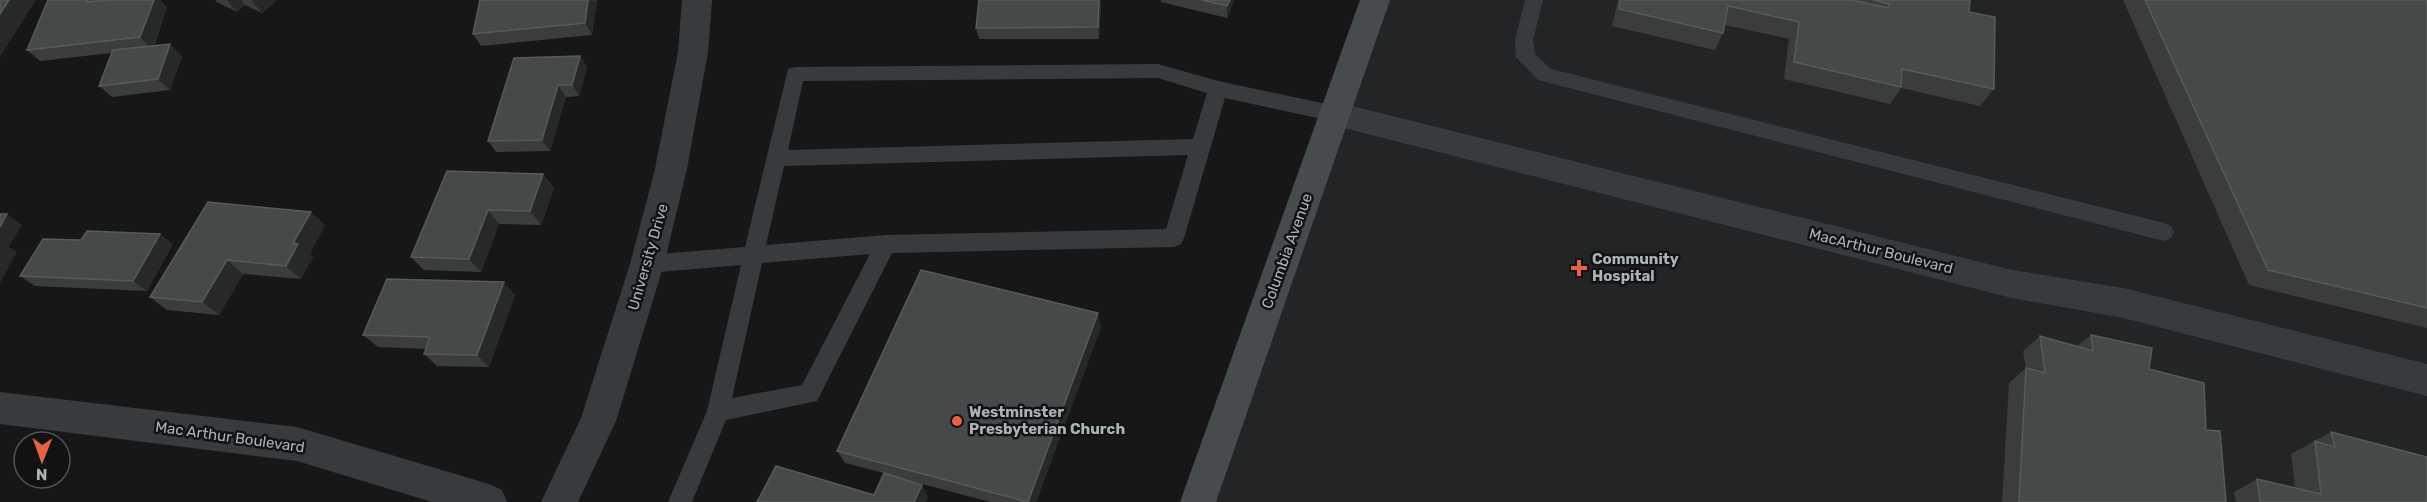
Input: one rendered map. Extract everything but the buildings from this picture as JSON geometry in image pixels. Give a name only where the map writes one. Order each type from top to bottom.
[{"type":"street","name":"University Drive","points":[[559,502],[598,421],[647,264],[671,169],[693,52],[697,0]]},
{"type":"street","name":"Columbia Avenue","points":[[1198,502],[1375,0]]},
{"type":"street","name":"MacArthur Boulevard","points":[[1336,114],[2012,284],[2123,303],[2427,380]]},
{"type":"street","name":"Mac Arthur Boulevard","points":[[0,408],[297,444],[489,502]]},
{"type":"lane","points":[[1534,0],[1524,40],[1526,57],[1545,75],[2164,232]]},
{"type":"lane","points":[[680,502],[718,411],[795,74],[1158,71],[1218,89],[1336,114]]},
{"type":"lane","points":[[647,264],[886,244],[1174,238],[1218,89]]},
{"type":"lane","points":[[776,158],[1201,147]]},
{"type":"lane","points":[[718,411],[809,394],[886,244]]},
{"type":"shaded area","points":[[1381,0],[2427,0],[2427,502],[1206,502]]},
{"type":"place","name":"Community Hospital","points":[[1579,268]]},
{"type":"place","name":"Westminster Presbyterian Church","points":[[957,421]]}]
